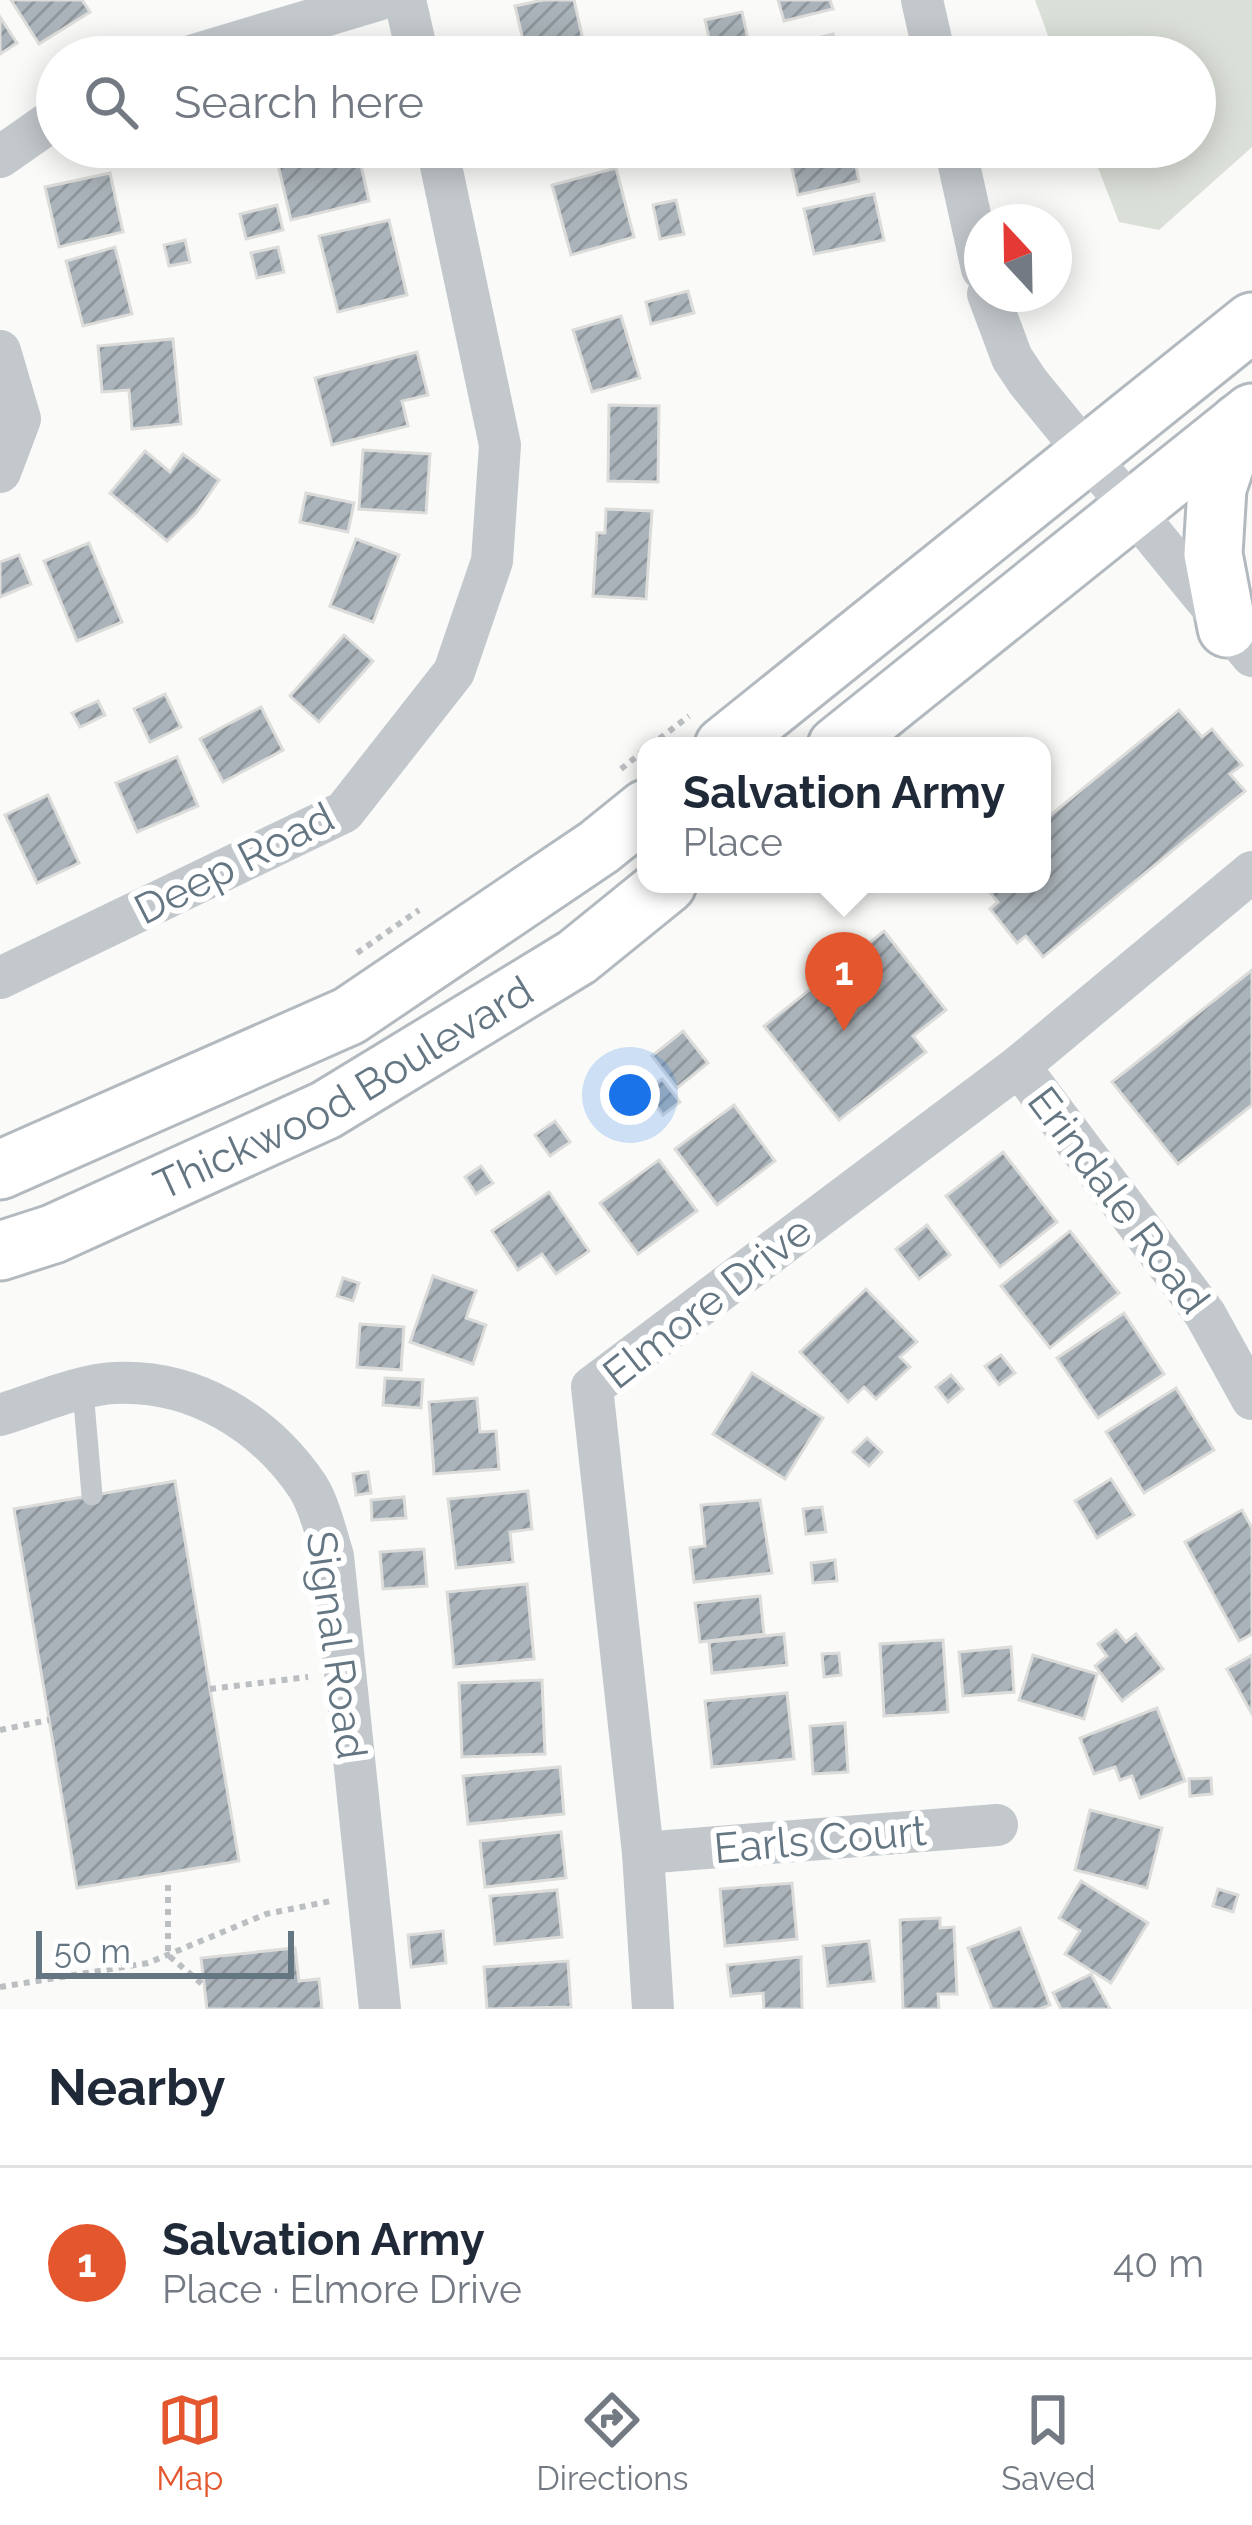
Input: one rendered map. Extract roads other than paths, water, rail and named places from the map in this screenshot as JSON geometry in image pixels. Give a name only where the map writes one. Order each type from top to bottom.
[{"type":"main road","points":[[735,737],[1252,322]]},
{"type":"main road","points":[[848,737],[1246,418]]},
{"type":"main road","points":[[1239,642],[1213,554],[1217,488],[1246,418]]},
{"type":"main road","name":"Thickwood Boulevard","points":[[0,1170],[350,1016],[599,847],[628,793]]},
{"type":"main road","name":"Thickwood Boulevard","points":[[0,1252],[53,1234],[326,1110],[577,957],[656,893]]},
{"type":"street","points":[[257,36],[378,0]]},
{"type":"street","points":[[406,0],[414,36]]},
{"type":"street","points":[[922,0],[930,36]]},
{"type":"street","points":[[0,157],[36,132]]},
{"type":"street","name":"Deep Road","points":[[0,978],[344,812],[454,672],[492,560],[500,445],[441,168]]},
{"type":"street","points":[[960,168],[968,204]]},
{"type":"street","points":[[995,312],[1012,358],[1239,642]]},
{"type":"street","points":[[0,351],[20,419],[0,472]]},
{"type":"street","name":"Elmore Drive","points":[[653,2009],[643,1853],[592,1387],[1019,1066],[1252,872]]},
{"type":"street","name":"Erindale Road","points":[[1019,1066],[1205,1314],[1252,1399]]},
{"type":"street","name":"Signal Road","points":[[0,1414],[113,1382],[179,1388],[226,1409],[270,1439],[310,1491],[333,1556],[380,2009]]},
{"type":"street","name":"Earls Court","points":[[643,1853],[997,1825]]},
{"type":"lane","points":[[82,1391],[92,1496]]},
{"type":"place","name":"Salvation Army","points":[[844,1031]]}]
